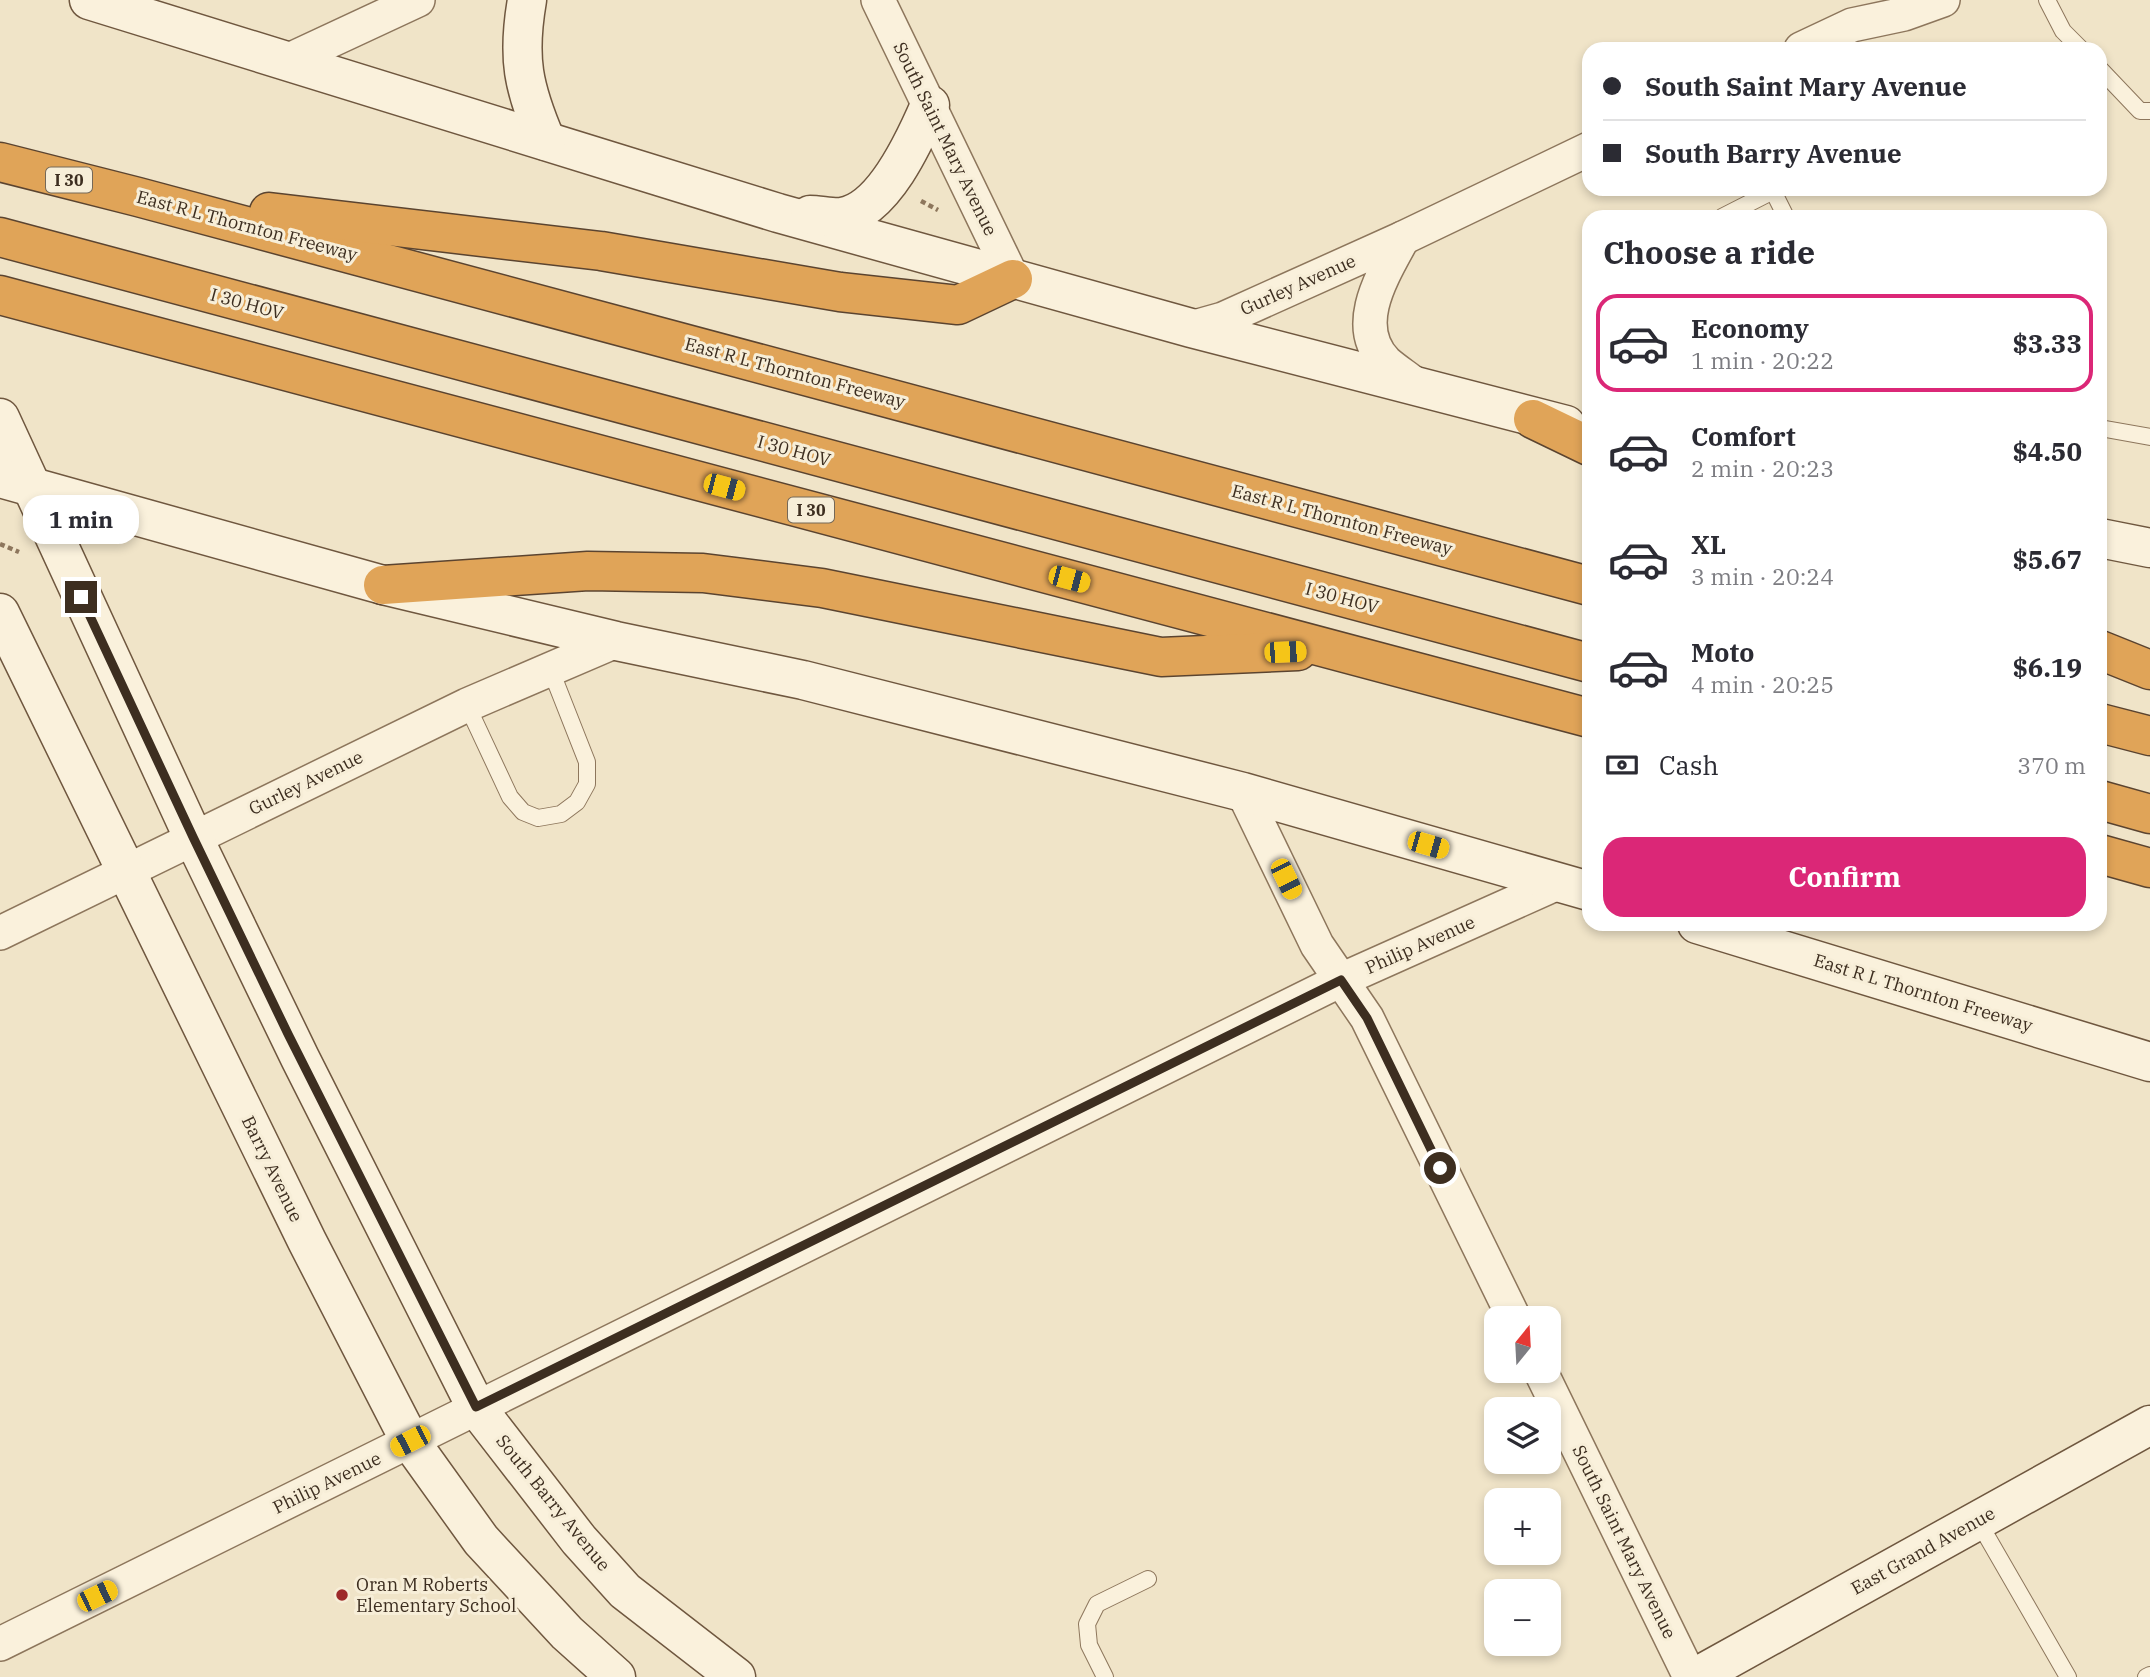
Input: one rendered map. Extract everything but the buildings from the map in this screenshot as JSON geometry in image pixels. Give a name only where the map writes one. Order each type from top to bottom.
[{"type":"highway","name":"East R L Thornton Freeway","points":[[0,162],[1582,584]]},
{"type":"highway","points":[[138,197],[601,251],[841,292],[958,305],[1013,279]]},
{"type":"highway","name":"I 30 HOV","points":[[2,231],[1582,641]]},
{"type":"highway","name":"I 30 HOV","points":[[2,231],[1582,661]]},
{"type":"highway","name":"I 30","points":[[16,299],[1582,716]]},
{"type":"highway","points":[[1534,419],[1582,443]]},
{"type":"highway","points":[[383,585],[588,570],[703,573],[822,588],[1161,657],[1335,650]]},
{"type":"highway","points":[[2107,653],[2150,670]]},
{"type":"highway","points":[[2107,725],[2150,736]]},
{"type":"highway","points":[[2107,782],[2150,793]]},
{"type":"highway","points":[[2107,802],[2150,814]]},
{"type":"highway","points":[[2107,856],[2150,867]]},
{"type":"main road","points":[[89,0],[778,213],[1191,328],[1416,385],[1534,419],[1582,429]]},
{"type":"main road","points":[[527,0],[521,34],[523,69],[530,104],[546,141]]},
{"type":"main road","points":[[778,213],[844,217],[873,202],[911,147],[930,105]]},
{"type":"main road","name":"South Barry Avenue","points":[[0,418],[16,483],[70,573],[300,1058],[476,1407],[579,1540],[625,1591],[736,1677]]},
{"type":"main road","points":[[16,483],[383,585],[616,641],[803,680],[1244,792],[1575,887]]},
{"type":"main road","points":[[2107,539],[2150,548]]},
{"type":"main road","name":"Barry Avenue","points":[[0,612],[307,1241],[410,1441],[481,1540],[567,1633],[617,1677]]},
{"type":"main road","name":"East R L Thornton Freeway","points":[[1720,931],[2150,1062]]},
{"type":"main road","name":"East Grand Avenue","points":[[1696,1677],[2150,1425]]},
{"type":"street","points":[[287,61],[418,0]]},
{"type":"street","name":"South Saint Mary Avenue","points":[[878,0],[1013,279]]},
{"type":"street","points":[[1816,42],[1900,7],[1943,0]]},
{"type":"street","name":"Gurley Avenue","points":[[1191,328],[1223,319],[1403,238],[1582,152]]},
{"type":"street","name":"Gurley Avenue","points":[[1403,238],[1373,300],[1368,332],[1384,360],[1416,385]]},
{"type":"street","name":"Gurley Avenue","points":[[0,933],[467,705],[616,641]]},
{"type":"street","points":[[1244,792],[1317,944],[1367,1018],[1508,1306]]},
{"type":"street","name":"Philip Avenue","points":[[0,1644],[1341,980],[1575,887]]},
{"type":"street","name":"South Saint Mary Avenue","points":[[1545,1383],[1690,1677]]},
{"type":"lane","points":[[2047,0],[2063,31],[2074,42]]},
{"type":"lane","points":[[2107,76],[2140,111],[2150,111]]},
{"type":"lane","points":[[1735,210],[1761,196]]},
{"type":"lane","points":[[2107,429],[2150,438]]},
{"type":"lane","points":[[467,705],[510,797],[523,812],[538,818],[561,814],[577,802],[587,784],[587,762],[550,668]]},
{"type":"lane","points":[[1978,1521],[2068,1677]]},
{"type":"lane","points":[[1105,1677],[1089,1645],[1087,1624],[1097,1604],[1148,1578]]},
{"type":"path","points":[[0,544],[24,554]]},
{"type":"place","name":"Oran M Roberts Elementary School","points":[[342,1595]]},
{"type":"route","points":[[81,597],[288,1034],[476,1407],[1341,980],[1367,1018],[1440,1168]]}]
